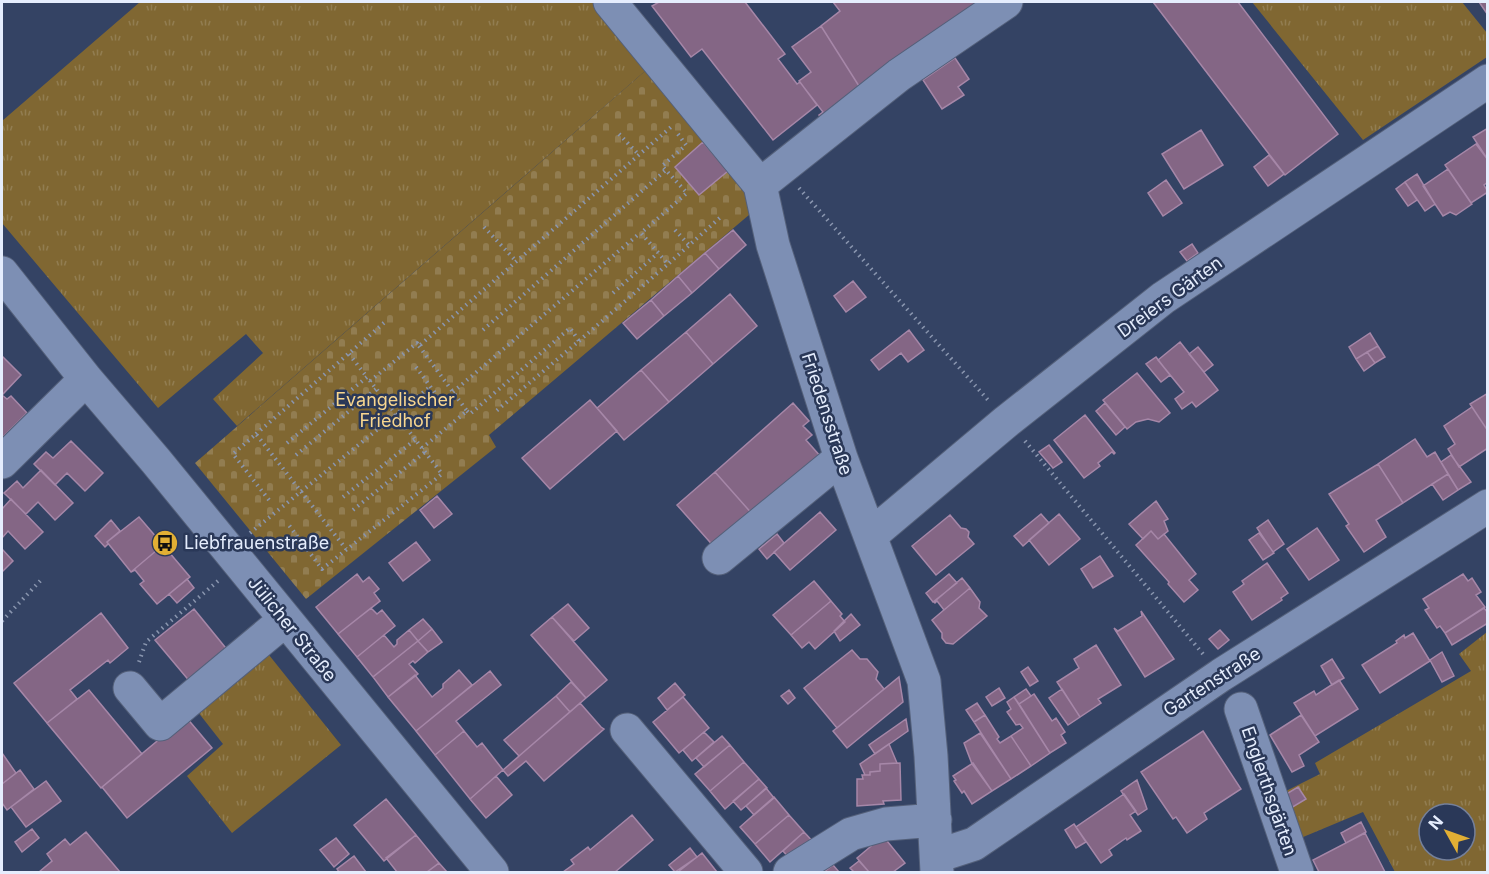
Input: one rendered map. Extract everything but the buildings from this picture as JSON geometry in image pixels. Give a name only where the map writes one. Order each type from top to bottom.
[{"type":"street","name":"Friedensstraße","points":[[610,2],[770,176],[773,245],[840,458],[924,681],[937,864]]},
{"type":"street","points":[[770,176],[900,75],[1006,2]]},
{"type":"street","name":"Dreiers Gärten","points":[[870,536],[1007,421],[1163,298],[1488,81]]},
{"type":"street","name":"Jülicher Straße","points":[[2,273],[86,379],[156,461],[492,873]]},
{"type":"street","points":[[2,462],[86,379]]},
{"type":"street","points":[[719,558],[840,458]]},
{"type":"street","name":"Gartenstraße","points":[[937,864],[974,844],[1221,675],[1488,506]]},
{"type":"street","points":[[130,688],[159,724],[285,620]]},
{"type":"street","name":"Englerthsgärten","points":[[1241,709],[1297,873]]},
{"type":"street","points":[[627,730],[746,873]]},
{"type":"street","points":[[790,873],[851,834],[886,824],[935,820]]},
{"type":"path","points":[[419,346],[671,127],[686,145],[662,166],[687,193],[453,392]]},
{"type":"path","points":[[619,134],[639,155]]},
{"type":"path","points":[[483,330],[666,170]]},
{"type":"path","points":[[770,176],[1007,421],[1221,675]]},
{"type":"path","points":[[495,412],[723,215]]},
{"type":"path","points":[[484,227],[516,261]]},
{"type":"path","points":[[675,230],[689,245]]},
{"type":"path","points":[[641,233],[668,264]]},
{"type":"path","points":[[613,293],[658,253]]},
{"type":"path","points":[[269,500],[233,454],[385,322]]},
{"type":"path","points":[[287,443],[417,343],[470,414],[570,328],[579,341]]},
{"type":"path","points":[[288,524],[322,569],[442,474],[349,354]]},
{"type":"path","points":[[416,366],[446,408]]},
{"type":"path","points":[[228,551],[431,386]]},
{"type":"path","points":[[296,455],[376,389]]},
{"type":"path","points":[[353,510],[467,411]]},
{"type":"path","points":[[256,434],[346,549]]},
{"type":"path","points":[[343,497],[416,440]]},
{"type":"path","points":[[2,621],[41,580]]},
{"type":"path","points":[[130,688],[146,642],[218,581]]},
{"type":"green space","points":[[140,2],[598,2],[652,65],[237,426],[213,399],[263,353],[246,334],[158,408],[2,223],[2,121]]},
{"type":"green space","points":[[1252,2],[1462,2],[1487,33],[1487,57],[1363,140]]},
{"type":"green space","name":"Evangelischer Friedhof","points":[[652,65],[749,185],[756,209],[489,435],[496,447],[306,599],[195,463]]},
{"type":"green space","points":[[1487,632],[1487,872],[1395,872],[1363,812],[1296,840],[1286,791],[1320,774],[1315,763],[1471,671],[1459,654]]},
{"type":"green space","points":[[265,650],[341,745],[232,833],[187,776],[223,744],[194,707]]},
{"type":"place","name":"Liebfrauenstraße","points":[[165,543]]}]
